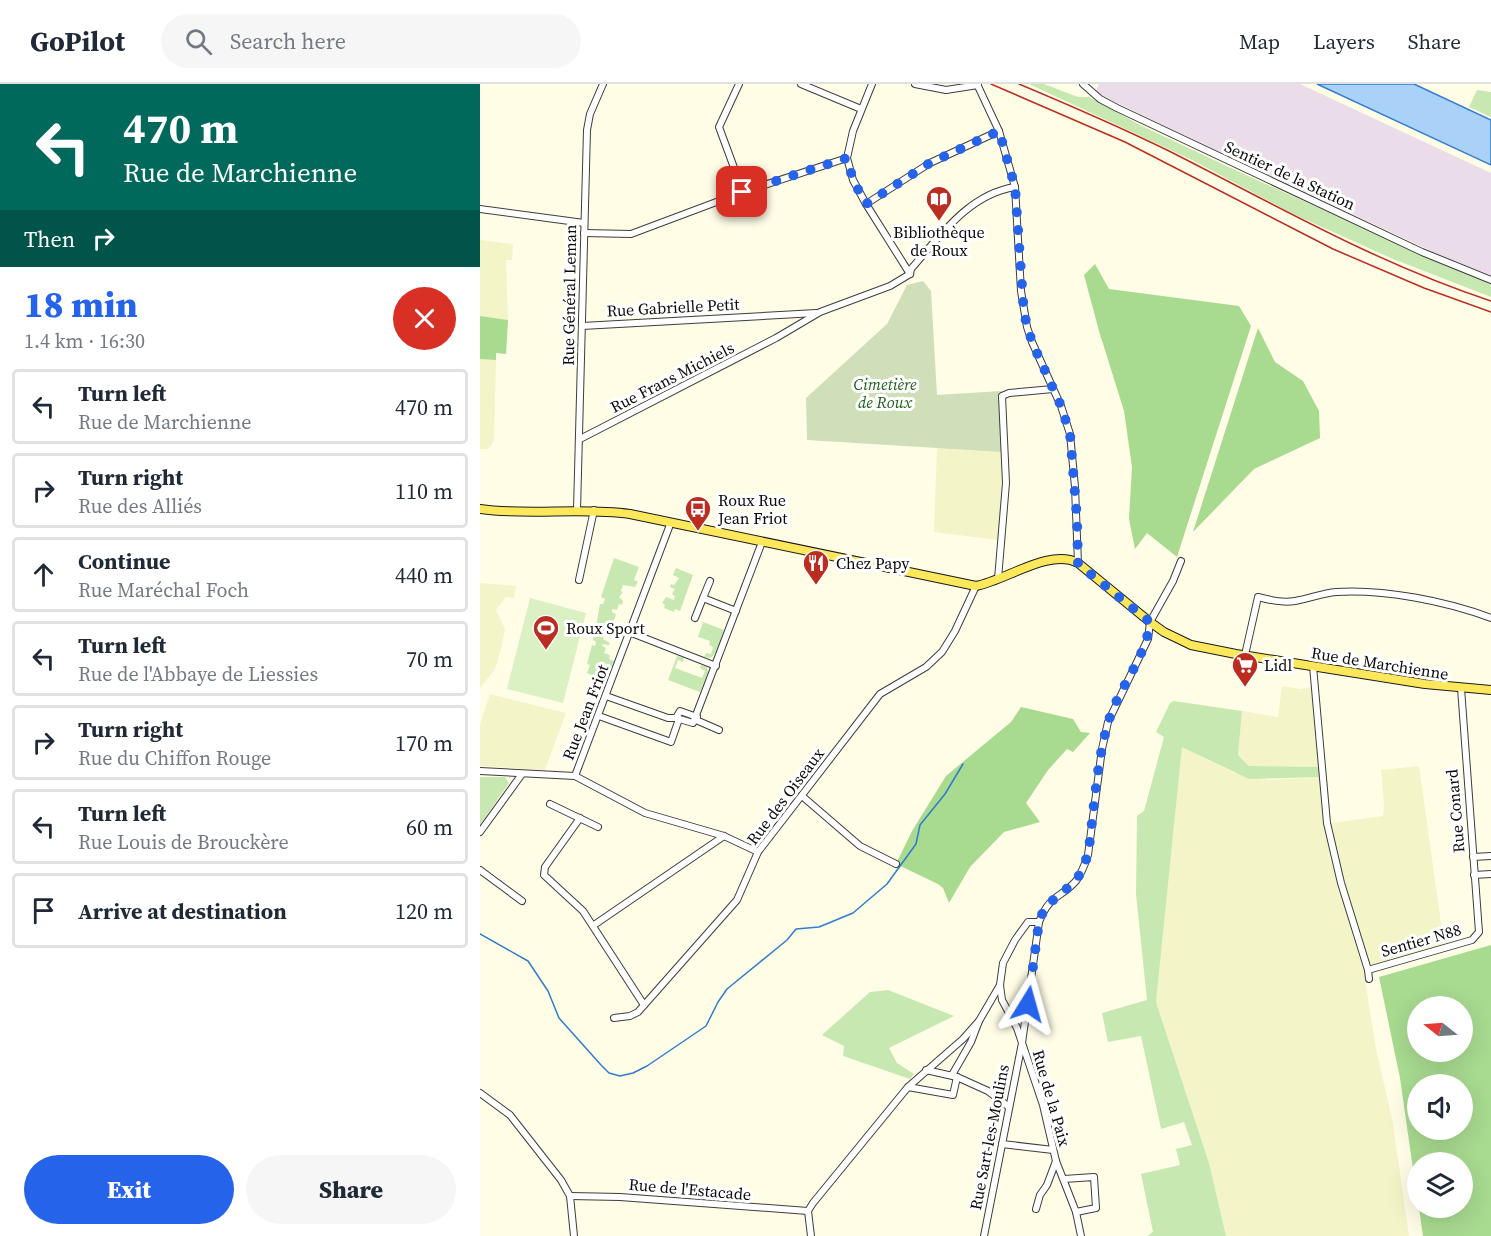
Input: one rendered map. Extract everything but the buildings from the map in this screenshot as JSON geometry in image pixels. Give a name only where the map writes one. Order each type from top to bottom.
[{"type":"main road","points":[[480,509],[524,514],[577,510],[630,513],[976,586],[1053,559],[1070,559],[1078,564]]},
{"type":"main road","name":"Rue de Marchienne","points":[[1078,564],[1150,622],[1164,632],[1191,645],[1313,666],[1461,688],[1491,690]]},
{"type":"street","name":"Rue Général Leman","points":[[577,510],[587,130],[590,114],[602,84]]},
{"type":"street","points":[[739,84],[719,127],[742,192]]},
{"type":"street","points":[[801,84],[861,109]]},
{"type":"street","points":[[872,84],[853,131],[847,158],[853,180],[866,204],[910,274]]},
{"type":"street","points":[[915,84],[946,90],[978,85],[999,131],[1015,187],[1024,314],[1032,342],[1065,415],[1071,440],[1078,564]]},
{"type":"street","name":"Sentier de la Station","points":[[1083,84],[1100,99],[1117,108],[1422,252],[1491,280]]},
{"type":"street","points":[[866,204],[930,163],[999,131]]},
{"type":"street","points":[[584,233],[631,234],[742,192],[847,158]]},
{"type":"street","points":[[820,312],[890,286],[910,274],[911,269],[953,222],[993,192],[1015,187]]},
{"type":"street","points":[[480,209],[584,223]]},
{"type":"street","name":"Rue Gabrielle Petit","points":[[582,326],[820,312]]},
{"type":"street","name":"Rue Frans Michiels","points":[[580,439],[776,338],[820,312]]},
{"type":"street","points":[[998,579],[1006,483],[1002,396],[1009,393],[1053,389]]},
{"type":"street","points":[[579,580],[594,510]]},
{"type":"street","name":"Rue Jean Friot","points":[[575,776],[670,522]]},
{"type":"street","points":[[695,720],[762,542]]},
{"type":"street","points":[[908,1087],[953,1095],[954,1076],[979,1021],[1000,986],[1003,963],[1015,940],[1028,922],[1039,922],[1045,907],[1077,880],[1084,867],[1088,855],[1102,749],[1108,722],[1148,639],[1150,622],[1173,581],[1181,561]]},
{"type":"street","points":[[695,618],[710,581]]},
{"type":"street","name":"Rue des Oiseaux","points":[[614,1018],[630,1016],[638,1012],[737,900],[758,852],[880,694],[926,667],[942,652],[955,631],[976,586]]},
{"type":"street","points":[[1245,655],[1258,597],[1279,602],[1334,592],[1394,594],[1451,606],[1491,618]]},
{"type":"street","points":[[703,598],[736,611]]},
{"type":"street","points":[[629,632],[716,666]]},
{"type":"street","points":[[1313,666],[1327,824],[1341,883],[1369,979]]},
{"type":"street","name":"Rue Conard","points":[[1461,688],[1479,932]]},
{"type":"street","points":[[606,696],[668,718],[677,719]]},
{"type":"street","points":[[599,716],[671,742],[680,711],[719,730]]},
{"type":"street","points":[[480,771],[575,776],[645,813],[724,836],[758,852]]},
{"type":"street","points":[[480,832],[522,774]]},
{"type":"street","points":[[802,796],[860,846],[896,864]]},
{"type":"street","points":[[550,804],[598,827]]},
{"type":"street","points":[[580,818],[545,867],[544,874],[576,903],[594,926],[645,1005]]},
{"type":"street","points":[[594,926],[724,836]]},
{"type":"street","points":[[1473,857],[1491,856]]},
{"type":"street","points":[[480,870],[522,901]]},
{"type":"street","points":[[1474,875],[1491,874]]},
{"type":"street","name":"Rue Sart-les-Moulins","points":[[984,1236],[1022,1043],[1039,922]]},
{"type":"street","name":"Sentier N88","points":[[1368,970],[1472,940],[1479,932]]},
{"type":"street","name":"Rue de la Paix","points":[[1000,986],[1002,1000],[1017,1028],[1043,1105],[1056,1161],[1076,1212],[1081,1236]]},
{"type":"street","points":[[811,1236],[808,1211],[908,1087],[963,1039],[979,1021]]},
{"type":"street","points":[[926,1070],[954,1076],[988,1091],[1009,1107]]},
{"type":"street","points":[[480,1093],[510,1115],[561,1180],[570,1196],[574,1236]]},
{"type":"street","points":[[1002,1144],[1053,1150]]},
{"type":"street","name":"Rue de la Paix","points":[[1036,1209],[1056,1161]]},
{"type":"street","points":[[1064,1179],[1094,1177],[1096,1208],[1076,1212]]},
{"type":"street","name":"Rue de l'Estacade","points":[[570,1196],[620,1197],[808,1211]]},
{"type":"shaded area","points":[[1099,84],[1300,84],[1491,173],[1491,279],[1101,95],[1096,91]]},
{"type":"green space","points":[[1029,84],[1044,84],[1078,97],[1089,97],[1142,126],[1233,169],[1491,284],[1491,297],[1393,259],[1293,214],[1192,160]]},
{"type":"green space","points":[[1477,90],[1491,92],[1491,117],[1469,107]]},
{"type":"green space","points":[[480,240],[513,244],[512,260],[506,260],[508,320],[480,316]]},
{"type":"green space","points":[[1095,264],[1109,289],[1239,306],[1251,326],[1177,557],[1147,533],[1135,549],[1129,519],[1132,467],[1124,411],[1084,275]]},
{"type":"green space","name":"Cimetière de Roux","points":[[923,281],[931,291],[937,395],[1001,391],[1003,452],[807,440],[806,398],[887,324],[907,285]]},
{"type":"green space","points":[[480,316],[508,320],[506,354],[496,353],[496,360],[480,359]]},
{"type":"green space","points":[[1258,328],[1275,362],[1303,381],[1319,411],[1320,438],[1254,469],[1193,532]]},
{"type":"green space","points":[[480,359],[496,360],[494,439],[487,449],[480,449]]},
{"type":"green space","points":[[937,447],[1003,452],[999,540],[934,532]]},
{"type":"green space","points":[[614,558],[639,567],[634,580],[638,582],[635,587],[623,585],[621,591],[623,592],[619,597],[623,601],[622,605],[619,604],[617,610],[612,609],[612,612],[616,614],[613,623],[618,625],[614,637],[607,634],[604,636],[603,639],[610,643],[609,645],[603,644],[602,646],[606,648],[604,653],[610,655],[609,659],[614,661],[611,668],[605,666],[604,669],[600,668],[596,677],[587,673],[590,665],[587,664],[592,645],[595,646],[596,642],[593,640],[597,633],[595,632],[600,604],[603,604],[605,599],[601,597]]},
{"type":"green space","points":[[676,568],[693,575],[680,611],[675,609],[674,612],[664,608],[665,605],[662,603],[666,597],[674,600],[675,596],[672,594],[675,589],[670,587],[679,578],[673,575]]},
{"type":"green space","points":[[480,583],[516,586],[514,598],[506,597],[496,610],[505,629],[501,649],[495,669],[480,688]]},
{"type":"green space","name":"Roux Sport","points":[[530,598],[586,613],[563,703],[507,689]]},
{"type":"green space","points":[[703,622],[724,630],[716,652],[711,658],[704,657],[706,653],[711,654],[713,647],[709,645],[710,641],[698,637]]},
{"type":"green space","points":[[677,656],[684,658],[683,662],[678,660],[675,668],[702,678],[705,671],[700,668],[701,665],[707,667],[708,672],[700,692],[668,680]]},
{"type":"green space","points":[[1282,686],[1300,689],[1312,687],[1320,767],[1249,766],[1238,755],[1242,711],[1278,717]]},
{"type":"green space","points":[[490,694],[566,713],[545,770],[480,766],[480,725]]},
{"type":"green space","points":[[1174,701],[1242,711],[1238,755],[1249,766],[1320,767],[1320,777],[1249,779],[1182,747],[1156,1002],[1209,1163],[1226,1236],[1147,1236],[1153,1232],[1141,1174],[1180,1165],[1176,1149],[1192,1145],[1184,1122],[1161,1129],[1141,1036],[1108,1042],[1102,1013],[1147,1000],[1136,894],[1137,816],[1144,811],[1164,737],[1156,732],[1170,703]]},
{"type":"green space","points":[[1021,707],[1073,719],[1081,732],[1090,733],[1073,752],[1067,749],[1048,770],[1026,803],[1040,822],[1004,832],[970,867],[949,903],[943,888],[938,884],[896,864],[912,831],[946,776],[1011,722]]},
{"type":"green space","points":[[1182,746],[1232,772],[1269,780],[1320,777],[1323,819],[1331,861],[1364,973],[1375,1044],[1393,1124],[1409,1236],[1226,1236],[1209,1163],[1156,1002]]},
{"type":"green space","points":[[1419,766],[1444,945],[1373,965],[1368,962],[1343,879],[1331,823],[1383,816],[1381,770]]},
{"type":"green space","points":[[480,777],[505,777],[509,783],[480,825]]},
{"type":"green space","points":[[1491,945],[1491,1236],[1423,1236],[1420,1218],[1473,1218],[1473,1152],[1411,1152],[1409,1140],[1473,1140],[1473,1074],[1407,1074],[1407,1127],[1400,1078],[1379,977]]},
{"type":"green space","points":[[888,990],[954,1016],[889,1048],[897,1063],[914,1074],[910,1079],[843,1056],[844,1046],[822,1035],[870,992]]},
{"type":"water","points":[[1317,84],[1414,84],[1491,120],[1491,165]]},
{"type":"waterway","points":[[480,934],[528,961],[548,991],[559,1018],[609,1073],[620,1076],[633,1073],[706,1026],[727,989],[787,940],[796,929],[819,927],[853,913],[887,884],[916,844],[920,825],[945,794],[963,764]]},
{"type":"railway","points":[[991,84],[1125,142],[1333,249],[1424,288],[1491,312]]},
{"type":"railway","points":[[1019,84],[1151,142],[1367,251],[1491,301]]},
{"type":"place","name":"Bibliothèque de Roux","points":[[939,222]]},
{"type":"place","name":"Roux Rue Jean Friot","points":[[698,532]]},
{"type":"place","name":"Chez Papy","points":[[816,586]]},
{"type":"place","name":"Roux Sport","points":[[546,651]]},
{"type":"place","name":"Lidl","points":[[1245,688]]},
{"type":"route","points":[[742,192],[847,158],[853,180],[866,204],[930,163],[999,131],[1015,187],[1024,314],[1032,342],[1061,406],[1070,434],[1077,518],[1078,564],[1150,622],[1148,639],[1108,722],[1102,749],[1088,855],[1084,867],[1077,880],[1045,907],[1039,922],[1028,1004]]}]
